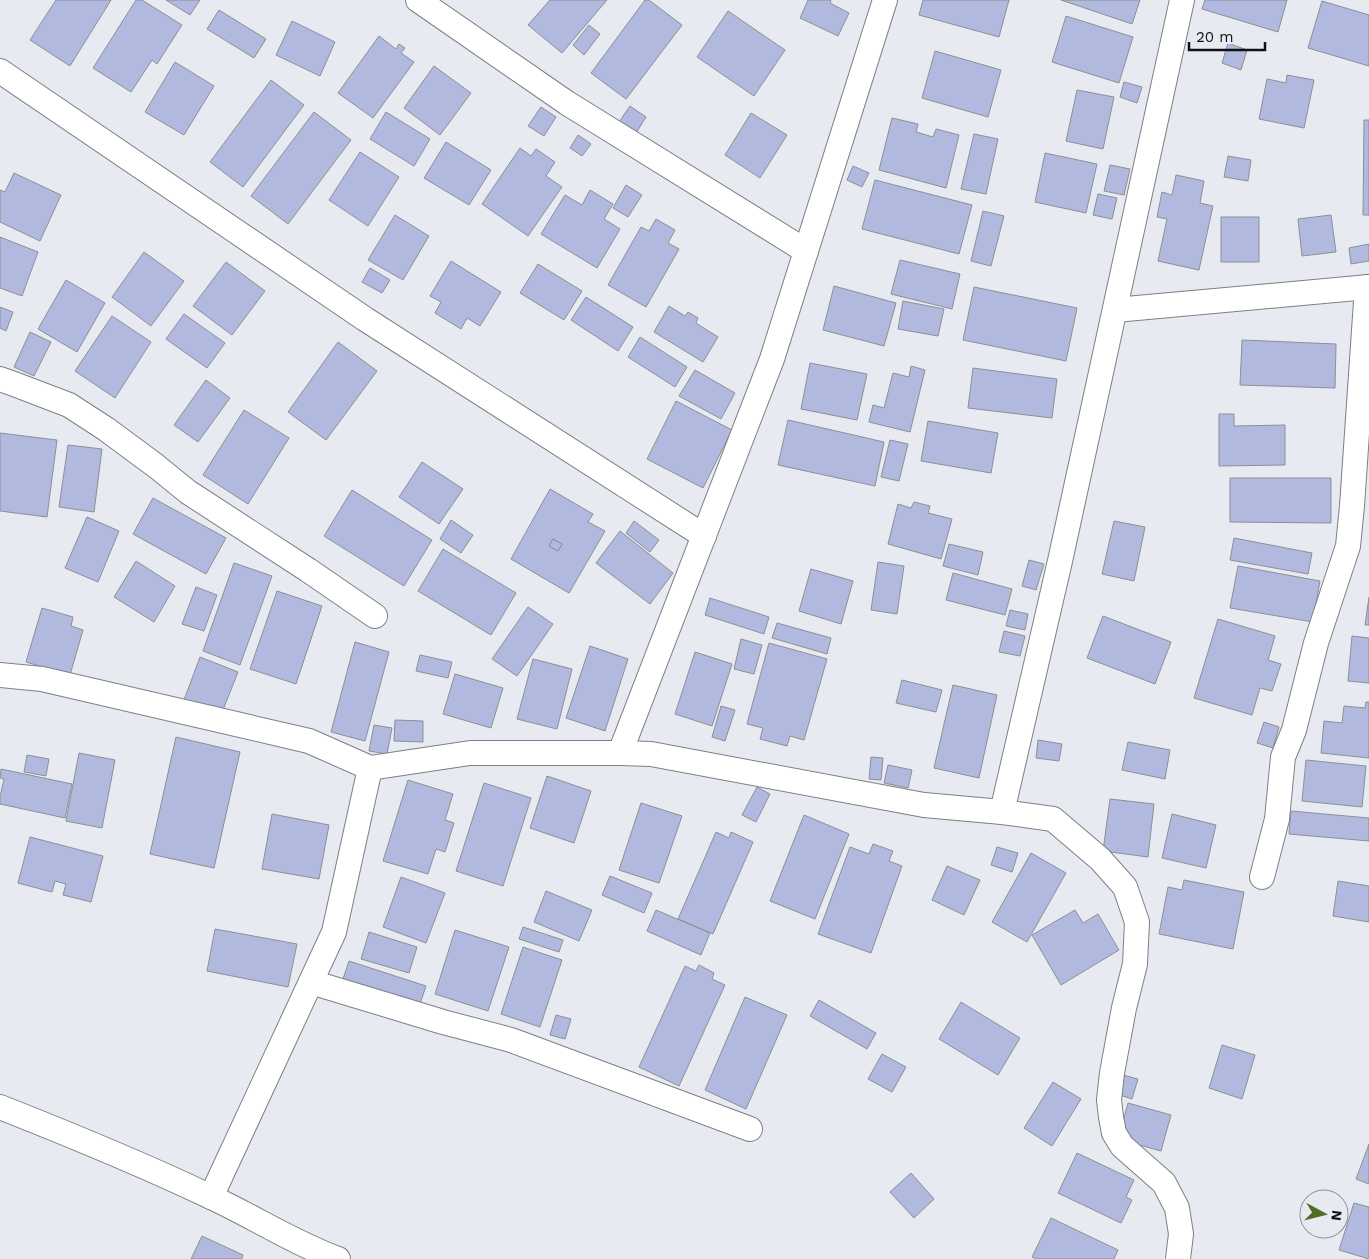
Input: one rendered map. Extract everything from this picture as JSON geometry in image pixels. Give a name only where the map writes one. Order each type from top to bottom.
[{"type":"street","points":[[418,0],[568,103],[806,252]]},
{"type":"street","points":[[620,753],[772,359],[885,0]]},
{"type":"street","points":[[1002,812],[1060,561],[1182,0]]},
{"type":"street","points":[[0,71],[365,319],[704,536]]},
{"type":"street","points":[[1115,310],[1368,287],[1348,546],[1316,643],[1294,730],[1284,757],[1277,819],[1262,877]]},
{"type":"street","points":[[0,379],[68,405],[84,414],[106,428],[188,492],[375,616]]},
{"type":"street","points":[[0,675],[42,679],[309,741],[370,768],[470,753],[651,754],[924,805],[1053,819],[1100,858],[1125,887],[1137,922],[1135,964],[1124,1008],[1112,1073],[1109,1100],[1111,1117],[1114,1134],[1122,1146],[1164,1183],[1177,1208],[1181,1234],[1178,1259]]},
{"type":"street","points":[[212,1197],[334,932],[370,768]]},
{"type":"street","points":[[311,982],[443,1022],[511,1040],[750,1129]]},
{"type":"street","points":[[0,1107],[68,1134],[212,1197],[314,1250],[338,1259]]},
{"type":"building","points":[[56,0],[111,0],[70,66],[30,40]]},
{"type":"building","points":[[136,0],[142,0],[182,25],[157,64],[152,60],[131,92],[93,68]]},
{"type":"building","points":[[166,0],[200,0],[190,15]]},
{"type":"building","points":[[550,0],[607,0],[562,53],[528,25]]},
{"type":"building","points":[[645,0],[649,0],[682,25],[626,99],[591,73]]},
{"type":"building","points":[[808,0],[831,0],[830,3],[849,13],[838,36],[800,18]]},
{"type":"building","points":[[923,0],[1009,0],[999,37],[919,15]]},
{"type":"building","points":[[1061,0],[1140,0],[1132,24]]},
{"type":"building","points":[[1205,0],[1287,0],[1278,32],[1202,9]]},
{"type":"building","points":[[1322,1],[1369,15],[1369,66],[1308,48]]},
{"type":"building","points":[[219,10],[266,39],[254,58],[207,29]]},
{"type":"building","points":[[728,11],[785,50],[754,96],[697,57]]},
{"type":"building","points":[[1066,16],[1133,37],[1119,83],[1052,62]]},
{"type":"building","points":[[292,21],[335,42],[320,76],[276,55]]},
{"type":"building","points":[[589,25],[600,34],[584,55],[573,45]]},
{"type":"building","points":[[379,36],[396,49],[399,44],[405,48],[401,53],[414,62],[373,118],[338,93]]},
{"type":"building","points":[[1228,43],[1247,50],[1241,70],[1222,63]]},
{"type":"building","points":[[935,51],[1001,70],[988,117],[922,98]]},
{"type":"building","points":[[175,62],[214,86],[184,135],[145,112]]},
{"type":"building","points":[[434,66],[471,93],[440,135],[404,108]]},
{"type":"building","points":[[1287,75],[1314,80],[1304,128],[1259,119],[1267,79],[1286,83]]},
{"type":"building","points":[[271,80],[304,105],[243,187],[210,162]]},
{"type":"building","points":[[1124,82],[1142,87],[1137,103],[1120,97]]},
{"type":"building","points":[[1077,90],[1114,97],[1103,149],[1066,141]]},
{"type":"building","points":[[630,106],[646,117],[636,133],[619,122]]},
{"type":"building","points":[[541,107],[556,117],[544,136],[528,126]]},
{"type":"building","points":[[314,112],[351,140],[288,224],[251,196]]},
{"type":"building","points":[[386,112],[430,139],[414,166],[370,139]]},
{"type":"building","points":[[751,113],[787,135],[760,178],[725,155]]},
{"type":"building","points":[[892,118],[918,124],[916,132],[933,137],[936,129],[959,135],[946,188],[879,170]]},
{"type":"building","points":[[1364,120],[1369,120],[1369,215],[1363,215]]},
{"type":"building","points":[[974,134],[998,139],[986,194],[961,189]]},
{"type":"building","points":[[578,135],[591,144],[582,156],[570,148]]},
{"type":"building","points":[[446,142],[491,170],[469,205],[424,178]]},
{"type":"building","points":[[520,148],[531,156],[536,149],[555,162],[546,176],[562,187],[528,236],[482,204]]},
{"type":"building","points":[[360,152],[399,177],[368,226],[329,200]]},
{"type":"building","points":[[1045,153],[1097,164],[1086,213],[1035,202]]},
{"type":"building","points":[[1228,156],[1251,160],[1248,181],[1224,177]]},
{"type":"building","points":[[1110,165],[1130,169],[1124,195],[1104,191]]},
{"type":"building","points":[[853,166],[869,173],[862,187],[847,180]]},
{"type":"building","points":[[14,173],[61,195],[40,241],[0,222],[0,190],[5,192]]},
{"type":"building","points":[[1176,175],[1204,181],[1200,203],[1213,206],[1199,270],[1158,261],[1167,219],[1157,217],[1162,192],[1172,195]]},
{"type":"building","points":[[875,180],[972,205],[959,254],[862,229]]},
{"type":"building","points":[[626,185],[642,195],[628,217],[613,208]]},
{"type":"building","points":[[590,190],[613,204],[604,219],[620,229],[597,268],[541,234],[565,195],[582,205]]},
{"type":"building","points":[[1098,194],[1117,198],[1112,219],[1093,215]]},
{"type":"building","points":[[983,211],[1004,216],[991,266],[971,261]]},
{"type":"building","points":[[395,215],[429,236],[403,280],[368,260]]},
{"type":"building","points":[[1331,215],[1336,252],[1302,256],[1298,219]]},
{"type":"building","points":[[1221,217],[1259,217],[1259,262],[1221,262]]},
{"type":"building","points":[[656,219],[675,230],[668,243],[679,249],[646,307],[608,285],[641,227],[649,231]]},
{"type":"building","points":[[0,237],[38,252],[22,296],[0,288]]},
{"type":"building","points":[[1369,244],[1369,261],[1351,264],[1349,248]]},
{"type":"building","points":[[144,252],[184,281],[151,326],[112,297]]},
{"type":"building","points":[[900,260],[960,274],[952,309],[891,294]]},
{"type":"building","points":[[451,261],[501,292],[480,326],[467,318],[461,329],[435,313],[441,302],[430,296]]},
{"type":"building","points":[[226,262],[265,291],[232,335],[193,306]]},
{"type":"building","points":[[538,264],[582,291],[564,320],[520,293]]},
{"type":"building","points":[[370,268],[390,280],[382,293],[362,282]]},
{"type":"building","points":[[66,280],[105,303],[77,352],[38,329]]},
{"type":"building","points":[[834,286],[896,303],[884,346],[823,330]]},
{"type":"building","points":[[974,287],[1077,308],[1066,361],[963,340]]},
{"type":"building","points":[[586,297],[633,327],[618,351],[571,320]]},
{"type":"building","points":[[903,301],[944,309],[938,336],[898,329]]},
{"type":"building","points":[[669,306],[685,316],[688,312],[698,318],[696,323],[718,337],[703,362],[654,332]]},
{"type":"building","points":[[0,307],[13,312],[6,331],[0,328]]},
{"type":"building","points":[[184,314],[225,343],[207,368],[166,339]]},
{"type":"building","points":[[112,316],[151,342],[115,398],[75,371]]},
{"type":"building","points":[[30,332],[51,342],[34,376],[14,367]]},
{"type":"building","points":[[640,337],[687,367],[675,387],[628,357]]},
{"type":"building","points":[[1242,340],[1336,344],[1335,388],[1240,385]]},
{"type":"building","points":[[338,342],[377,371],[326,440],[288,412]]},
{"type":"building","points":[[810,363],[867,374],[857,420],[801,409]]},
{"type":"building","points":[[911,366],[925,370],[910,432],[869,422],[873,405],[884,408],[893,373],[909,377]]},
{"type":"building","points":[[973,368],[1057,379],[1052,418],[968,408]]},
{"type":"building","points":[[695,370],[735,393],[721,419],[679,396]]},
{"type":"building","points":[[206,380],[230,398],[198,442],[174,425]]},
{"type":"building","points":[[676,401],[732,430],[703,488],[647,459]]},
{"type":"building","points":[[244,410],[289,438],[248,504],[203,475]]},
{"type":"building","points":[[1219,414],[1234,414],[1234,426],[1285,425],[1285,465],[1219,466]]},
{"type":"building","points":[[788,420],[884,442],[875,486],[778,465]]},
{"type":"building","points":[[928,421],[998,433],[991,473],[921,461]]},
{"type":"building","points":[[0,433],[57,440],[47,517],[0,511]]},
{"type":"building","points":[[890,440],[908,444],[899,481],[881,477]]},
{"type":"building","points":[[68,445],[102,449],[94,512],[59,507]]},
{"type":"building","points":[[422,462],[463,489],[439,524],[399,497]]},
{"type":"building","points":[[1230,478],[1331,478],[1331,523],[1230,522]]},
{"type":"building","points":[[550,489],[593,514],[588,522],[605,531],[569,593],[511,559]],"holes":[[[553,539],[562,544],[558,551],[549,546]]]},
{"type":"building","points":[[352,490],[432,540],[404,586],[324,536]]},
{"type":"building","points":[[153,498],[226,538],[206,574],[133,534]]},
{"type":"building","points":[[914,502],[930,506],[928,513],[952,519],[941,559],[888,544],[898,504],[911,508]]},
{"type":"building","points":[[87,517],[119,531],[98,582],[65,568]]},
{"type":"building","points":[[451,520],[473,535],[461,553],[440,539]]},
{"type":"building","points":[[634,521],[659,540],[650,552],[626,533]]},
{"type":"building","points":[[1114,521],[1145,527],[1134,581],[1102,574]]},
{"type":"building","points":[[620,531],[673,573],[650,604],[596,563]]},
{"type":"building","points":[[1234,538],[1312,553],[1308,574],[1230,560]]},
{"type":"building","points":[[553,539],[562,544],[558,551],[549,546]]},
{"type":"building","points":[[949,544],[983,552],[978,575],[943,566]]},
{"type":"building","points":[[443,549],[516,593],[491,635],[418,591]]},
{"type":"building","points":[[1029,560],[1044,564],[1036,590],[1022,586]]},
{"type":"building","points":[[136,561],[175,586],[154,622],[114,597]]},
{"type":"building","points":[[878,562],[904,566],[897,614],[871,610]]},
{"type":"building","points":[[234,563],[272,576],[240,665],[203,651]]},
{"type":"building","points":[[1238,566],[1320,581],[1313,622],[1230,608]]},
{"type":"building","points":[[811,569],[853,581],[841,624],[799,611]]},
{"type":"building","points":[[953,573],[1012,589],[1005,615],[946,600]]},
{"type":"building","points":[[196,587],[217,595],[204,631],[182,624]]},
{"type":"building","points":[[277,591],[322,606],[296,684],[250,669]]},
{"type":"building","points":[[1369,597],[1369,625],[1365,625]]},
{"type":"building","points":[[710,598],[769,617],[764,634],[705,615]]},
{"type":"building","points":[[528,607],[553,624],[517,676],[492,659]]},
{"type":"building","points":[[42,608],[73,617],[71,626],[83,630],[70,675],[26,662]]},
{"type":"building","points":[[1010,610],[1028,614],[1025,630],[1006,626]]},
{"type":"building","points":[[1103,616],[1171,642],[1155,684],[1087,658]]},
{"type":"building","points":[[1218,619],[1275,636],[1268,660],[1281,664],[1272,691],[1260,688],[1252,715],[1194,698]]},
{"type":"building","points":[[777,623],[831,638],[827,654],[772,638]]},
{"type":"building","points":[[1004,631],[1025,636],[1020,656],[999,652]]},
{"type":"building","points":[[1352,636],[1369,638],[1369,683],[1348,681]]},
{"type":"building","points":[[741,639],[762,645],[754,674],[734,669]]},
{"type":"building","points":[[355,642],[389,652],[365,741],[331,732]]},
{"type":"building","points":[[769,643],[827,659],[804,740],[790,736],[787,746],[760,739],[763,728],[747,724]]},
{"type":"building","points":[[590,646],[628,659],[605,731],[566,718]]},
{"type":"building","points":[[695,652],[732,664],[712,726],[675,714]]},
{"type":"building","points":[[420,655],[452,662],[448,678],[416,671]]},
{"type":"building","points":[[200,657],[238,672],[221,715],[184,700]]},
{"type":"building","points":[[533,659],[572,669],[557,729],[517,719]]},
{"type":"building","points":[[455,674],[503,688],[491,728],[443,714]]},
{"type":"building","points":[[902,680],[942,690],[936,712],[896,703]]},
{"type":"building","points":[[953,685],[997,695],[979,778],[934,768]]},
{"type":"building","points":[[1366,702],[1369,702],[1369,758],[1321,753],[1324,721],[1342,723],[1344,706],[1365,708]]},
{"type":"building","points":[[721,706],[735,710],[725,741],[712,737]]},
{"type":"building","points":[[395,720],[423,721],[423,742],[394,741]]},
{"type":"building","points":[[1264,722],[1279,727],[1273,748],[1257,743]]},
{"type":"building","points":[[374,725],[392,728],[387,754],[369,751]]},
{"type":"building","points":[[176,737],[240,752],[214,868],[150,854]]},
{"type":"building","points":[[1038,740],[1062,744],[1059,761],[1036,758]]},
{"type":"building","points":[[1128,742],[1170,750],[1165,779],[1122,770]]},
{"type":"building","points":[[79,753],[115,760],[102,828],[66,821]]},
{"type":"building","points":[[27,755],[49,759],[46,776],[24,772]]},
{"type":"building","points":[[871,757],[883,758],[881,780],[869,779]]},
{"type":"building","points":[[1306,760],[1366,766],[1362,807],[1302,801]]},
{"type":"building","points":[[888,765],[912,770],[908,788],[884,783]]},
{"type":"building","points":[[1,769],[72,784],[65,818],[0,804],[4,779],[0,778]]},
{"type":"building","points":[[547,776],[591,791],[574,843],[530,828]]},
{"type":"building","points":[[408,780],[453,794],[445,820],[454,823],[445,852],[436,849],[428,874],[383,861]]},
{"type":"building","points":[[484,783],[531,798],[503,886],[456,871]]},
{"type":"building","points":[[757,787],[770,794],[756,822],[742,815]]},
{"type":"building","points":[[1110,799],[1154,804],[1148,857],[1103,851]]},
{"type":"building","points":[[641,803],[682,816],[659,883],[619,870]]},
{"type":"building","points":[[1291,811],[1369,818],[1369,841],[1289,834]]},
{"type":"building","points":[[272,814],[329,825],[319,879],[262,869]]},
{"type":"building","points":[[1172,814],[1216,825],[1206,868],[1162,858]]},
{"type":"building","points":[[804,815],[849,834],[815,919],[770,901]]},
{"type":"building","points":[[716,832],[729,838],[731,832],[753,842],[713,934],[678,919]]},
{"type":"building","points":[[30,837],[103,856],[91,902],[63,895],[66,884],[55,881],[52,892],[18,883]]},
{"type":"building","points":[[873,844],[893,851],[889,861],[902,866],[871,953],[818,934],[850,847],[869,854]]},
{"type":"building","points":[[997,847],[1018,853],[1012,872],[991,865]]},
{"type":"building","points":[[1031,853],[1066,873],[1027,942],[992,922]]},
{"type":"building","points":[[947,866],[980,880],[964,915],[932,900]]},
{"type":"building","points":[[610,876],[652,893],[644,913],[602,895]]},
{"type":"building","points":[[401,877],[445,893],[426,943],[383,927]]},
{"type":"building","points":[[1184,880],[1244,892],[1233,949],[1159,934],[1168,887],[1182,890]]},
{"type":"building","points":[[1338,881],[1369,886],[1369,922],[1333,916]]},
{"type":"building","points":[[546,891],[592,910],[579,941],[534,922]]},
{"type":"building","points":[[656,910],[710,933],[701,955],[647,931]]},
{"type":"building","points":[[1075,910],[1083,923],[1098,914],[1119,950],[1061,985],[1032,935]]},
{"type":"building","points":[[523,927],[563,940],[559,952],[519,939]]},
{"type":"building","points":[[215,929],[297,944],[288,987],[207,971]]},
{"type":"building","points":[[455,930],[509,947],[488,1011],[435,994]]},
{"type":"building","points":[[369,932],[417,947],[409,973],[361,959]]},
{"type":"building","points":[[523,947],[562,960],[540,1027],[501,1014]]},
{"type":"building","points":[[349,961],[426,986],[419,1007],[342,982]]},
{"type":"building","points":[[699,965],[714,973],[712,979],[725,985],[679,1086],[639,1067],[685,966],[696,971]]},
{"type":"building","points":[[745,997],[787,1015],[746,1109],[705,1090]]},
{"type":"building","points":[[819,1000],[876,1033],[867,1049],[810,1016]]},
{"type":"building","points":[[961,1002],[1020,1038],[998,1075],[939,1039]]},
{"type":"building","points":[[556,1015],[571,1019],[565,1039],[550,1035]]},
{"type":"building","points":[[1222,1045],[1255,1055],[1242,1099],[1209,1088]]},
{"type":"building","points":[[882,1054],[906,1067],[892,1092],[868,1079]]},
{"type":"building","points":[[1119,1074],[1138,1079],[1132,1099],[1114,1093]]},
{"type":"building","points":[[1053,1082],[1081,1099],[1052,1146],[1024,1128]]},
{"type":"building","points":[[1128,1103],[1171,1115],[1161,1151],[1118,1139]]},
{"type":"building","points":[[1369,1144],[1369,1184],[1356,1179]]},
{"type":"building","points":[[1077,1153],[1134,1180],[1126,1197],[1132,1200],[1121,1223],[1058,1193]]},
{"type":"building","points":[[911,1173],[934,1199],[914,1218],[890,1192]]},
{"type":"building","points":[[1354,1203],[1369,1207],[1369,1259],[1339,1250],[1343,1239],[1349,1239],[1349,1219]]},
{"type":"building","points":[[1051,1218],[1118,1250],[1114,1259],[1036,1259],[1032,1257]]},
{"type":"building","points":[[202,1236],[243,1255],[242,1259],[191,1259]]}]
